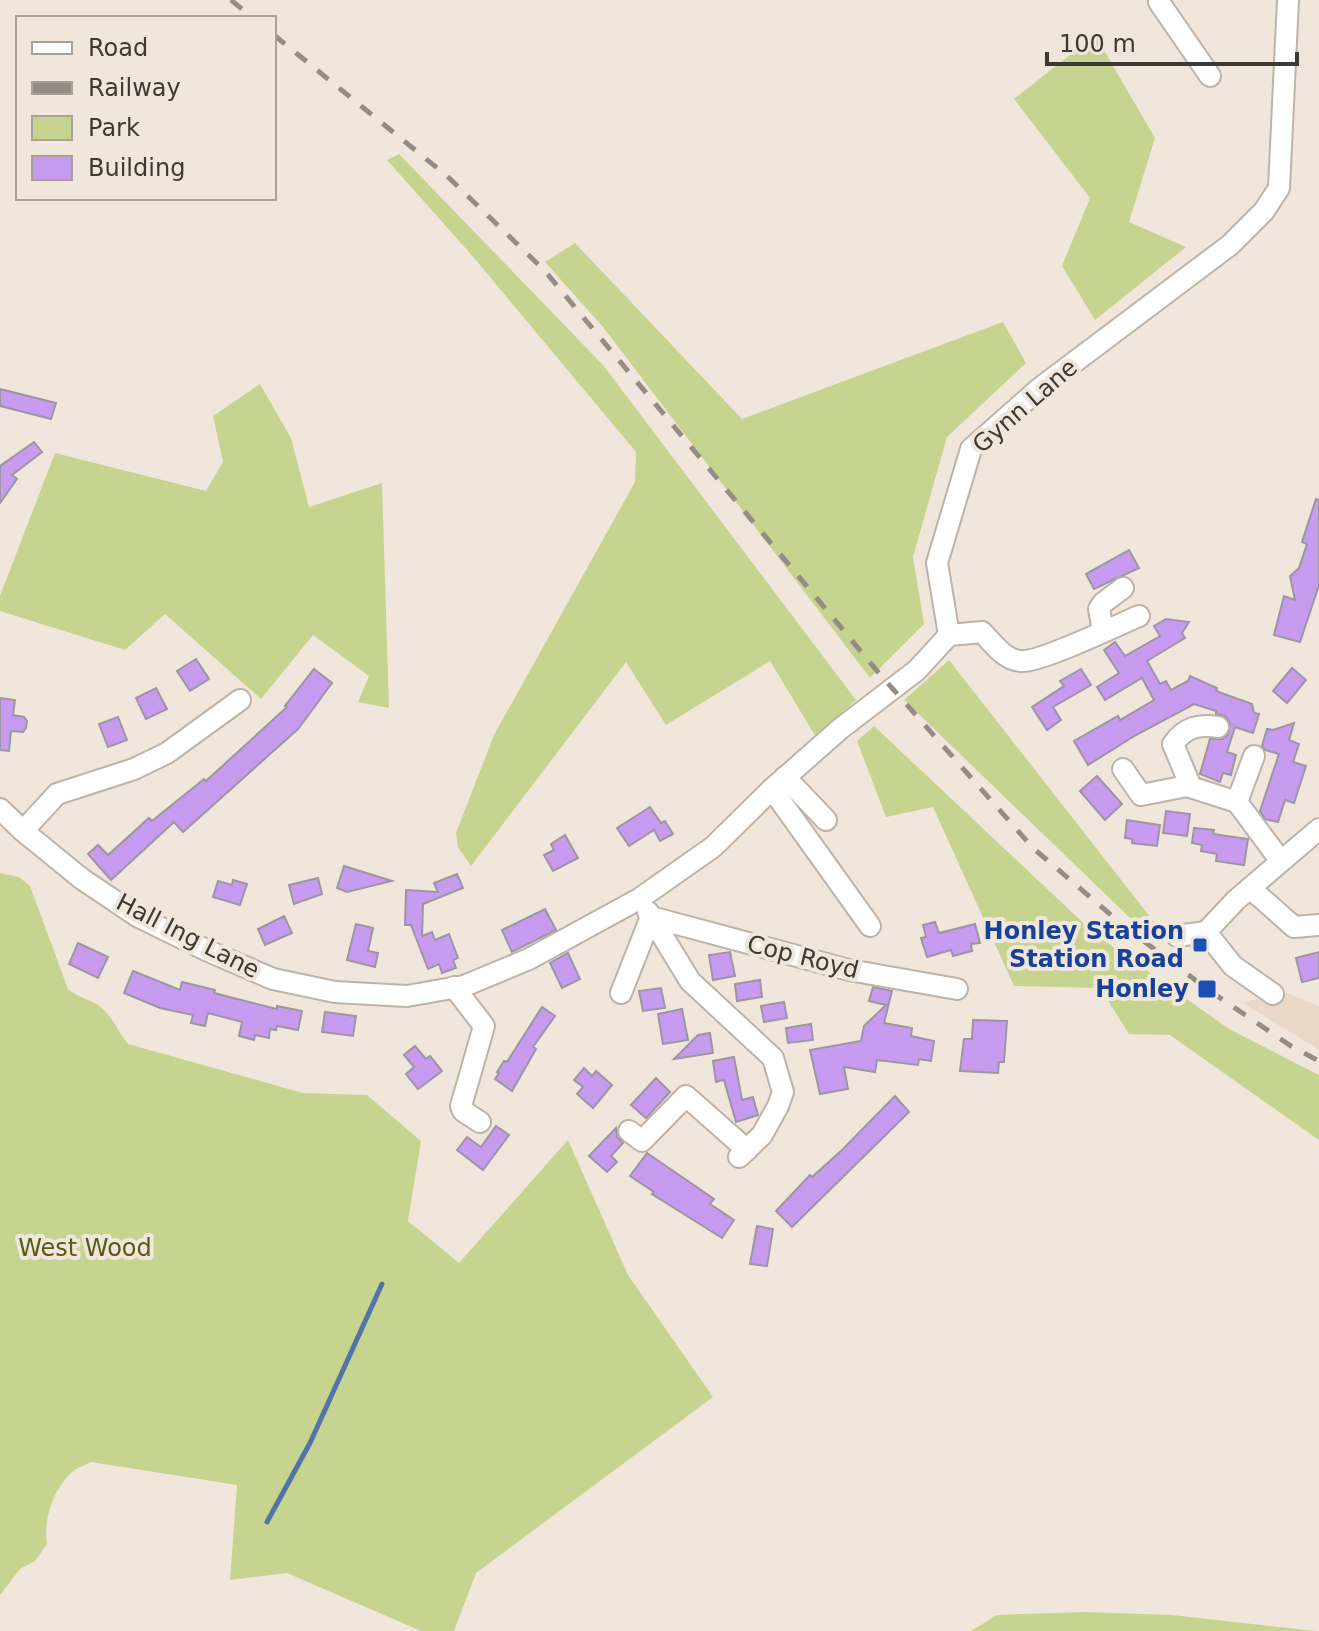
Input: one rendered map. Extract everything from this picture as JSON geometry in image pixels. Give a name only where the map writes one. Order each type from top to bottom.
[{"type":"street","points":[[1160,0],[1210,76]]},
{"type":"street","name":"Gynn Lane","points":[[949,635],[937,563],[971,449],[1040,388],[1230,245],[1264,211],[1279,188],[1288,0]]},
{"type":"street","points":[[1103,631],[1099,609],[1123,588]]},
{"type":"street","points":[[629,1131],[642,1141],[686,1096],[743,1154],[762,1135],[783,1092],[773,1058],[690,981],[639,899],[713,847],[840,729],[917,670],[949,635],[982,632],[1004,656],[1022,662],[1139,616]]},
{"type":"street","points":[[23,831],[57,794],[134,769],[167,753],[240,700]]},
{"type":"street","points":[[1191,787],[1173,744],[1180,735],[1200,724],[1218,727]]},
{"type":"street","points":[[1237,802],[1254,756]]},
{"type":"street","points":[[1123,769],[1141,795],[1191,787],[1237,802],[1280,860]]},
{"type":"street","points":[[779,783],[826,820]]},
{"type":"street","points":[[779,783],[870,926]]},
{"type":"street","name":"Hall Ing Lane","points":[[0,809],[82,879],[137,916],[273,979],[335,992],[407,996],[454,987],[529,959],[639,899]]},
{"type":"street","points":[[1177,936],[1206,932],[1280,860],[1319,829]]},
{"type":"street","points":[[1250,888],[1294,927],[1319,925]]},
{"type":"street","points":[[621,993],[651,917]]},
{"type":"street","name":"Cop Royd","points":[[651,917],[849,970],[957,989]]},
{"type":"street","points":[[1206,932],[1233,966],[1273,994]]},
{"type":"street","points":[[454,987],[484,1026],[461,1106],[463,1111],[480,1122]]},
{"type":"shaded area","points":[[1282,991],[1319,1006],[1319,1050],[1243,1003]]},
{"type":"green space","points":[[1095,35],[1155,138],[1129,222],[1186,247],[1095,320],[1062,266],[1090,198],[1014,99]]},
{"type":"green space","points":[[399,154],[603,365],[856,700],[816,737],[770,661],[666,725],[626,662],[471,866],[458,847],[456,833],[494,735],[635,482],[636,452],[469,252],[387,160]]},
{"type":"green space","points":[[575,243],[742,419],[1003,322],[1026,363],[947,437],[913,557],[924,624],[870,678],[603,327],[545,262]]},
{"type":"green space","points":[[260,384],[291,438],[309,507],[382,483],[389,708],[358,702],[369,676],[313,635],[261,699],[165,614],[125,650],[0,611],[0,596],[55,453],[206,491],[223,462],[213,416]]},
{"type":"green space","points":[[949,660],[1165,936],[1154,941],[904,700]]},
{"type":"green space","points":[[874,726],[1094,933],[1229,1029],[1319,1075],[1319,1140],[1170,1035],[1129,1034],[1100,988],[1014,986],[933,807],[886,817],[857,741]]},
{"type":"green space","name":"West Wood","points":[[0,873],[19,877],[30,886],[68,989],[102,1008],[128,1044],[303,1093],[367,1095],[421,1141],[408,1221],[459,1263],[568,1140],[628,1275],[713,1397],[476,1573],[454,1631],[421,1631],[287,1573],[230,1580],[237,1485],[91,1462],[73,1471],[60,1486],[48,1515],[47,1544],[35,1561],[20,1569],[0,1595]]},
{"type":"green space","points":[[1085,1612],[1172,1615],[1315,1631],[971,1631],[997,1615]]},
{"type":"building","points":[[0,389],[56,403],[51,419],[0,406]]},
{"type":"building","points":[[34,442],[42,452],[12,475],[17,479],[0,503],[0,466]]},
{"type":"building","points":[[1316,499],[1319,500],[1319,585],[1300,642],[1274,635],[1284,596],[1295,600],[1290,576],[1299,568],[1307,544],[1302,542]]},
{"type":"building","points":[[1129,550],[1139,568],[1094,589],[1086,574]]},
{"type":"building","points":[[1166,619],[1189,622],[1182,633],[1185,638],[1147,661],[1160,684],[1166,681],[1171,690],[1188,681],[1190,676],[1217,688],[1216,691],[1252,704],[1254,713],[1259,714],[1253,733],[1235,727],[1227,752],[1236,755],[1231,775],[1223,773],[1220,782],[1200,774],[1210,739],[1222,739],[1228,735],[1230,723],[1216,711],[1194,704],[1088,765],[1074,741],[1154,700],[1142,678],[1105,700],[1097,687],[1119,673],[1104,650],[1115,642],[1125,656],[1160,636],[1154,626]]},
{"type":"building","points":[[196,659],[209,679],[190,691],[177,671]]},
{"type":"building","points":[[1292,668],[1306,680],[1287,703],[1273,691]]},
{"type":"building","points":[[314,669],[332,683],[298,729],[183,832],[174,822],[111,880],[88,854],[98,845],[108,855],[149,818],[152,821],[204,779],[206,781],[287,707]]},
{"type":"building","points":[[1081,669],[1091,685],[1053,707],[1061,720],[1047,730],[1032,707],[1064,686],[1060,681]]},
{"type":"building","points":[[156,688],[167,709],[146,719],[136,698]]},
{"type":"building","points":[[0,698],[15,700],[13,715],[24,717],[27,721],[23,732],[11,731],[9,751],[0,750]]},
{"type":"building","points":[[118,717],[127,740],[108,747],[99,724]]},
{"type":"building","points":[[1294,723],[1289,740],[1299,744],[1293,762],[1306,766],[1294,803],[1285,800],[1278,822],[1265,819],[1260,811],[1279,754],[1262,746],[1267,729]]},
{"type":"building","points":[[1097,776],[1122,804],[1105,820],[1080,791]]},
{"type":"building","points":[[650,807],[673,834],[660,841],[654,830],[629,846],[617,828]]},
{"type":"building","points":[[1166,811],[1190,814],[1187,836],[1163,833]]},
{"type":"building","points":[[1127,820],[1160,825],[1157,846],[1132,843],[1132,839],[1125,838]]},
{"type":"building","points":[[1194,828],[1248,839],[1244,865],[1216,861],[1217,854],[1201,851],[1202,845],[1192,843]]},
{"type":"building","points":[[565,835],[578,858],[553,871],[544,855],[554,850],[551,844]]},
{"type":"building","points":[[344,866],[392,881],[347,892],[337,888]]},
{"type":"building","points":[[457,874],[463,888],[423,904],[422,936],[432,932],[435,940],[449,934],[458,958],[453,960],[456,968],[442,973],[439,964],[428,969],[411,925],[405,925],[406,890],[438,892],[434,883]]},
{"type":"building","points":[[318,878],[322,894],[294,904],[289,885]]},
{"type":"building","points":[[233,880],[247,884],[240,905],[213,897],[218,881],[232,885]]},
{"type":"building","points":[[545,909],[556,930],[512,952],[502,930]]},
{"type":"building","points":[[284,916],[292,933],[265,945],[258,929]]},
{"type":"building","points":[[935,922],[939,933],[975,924],[980,943],[971,944],[972,951],[953,956],[951,950],[927,957],[921,938],[926,937],[923,925]]},
{"type":"building","points":[[356,924],[373,928],[368,951],[378,953],[375,967],[347,960]]},
{"type":"building","points":[[78,943],[108,957],[98,978],[69,964]]},
{"type":"building","points":[[730,952],[735,976],[713,980],[709,955]]},
{"type":"building","points":[[1319,952],[1319,978],[1302,982],[1296,958]]},
{"type":"building","points":[[568,953],[580,979],[562,988],[550,963]]},
{"type":"building","points":[[133,971],[180,990],[182,982],[277,1009],[277,1006],[302,1011],[298,1030],[277,1026],[276,1030],[270,1029],[269,1038],[255,1035],[254,1040],[239,1036],[242,1022],[208,1013],[205,1026],[191,1023],[193,1015],[160,1008],[124,993]]},
{"type":"building","points":[[760,980],[762,997],[737,1001],[735,984]]},
{"type":"building","points":[[873,987],[892,991],[884,1023],[912,1028],[911,1036],[934,1041],[931,1061],[919,1059],[918,1065],[877,1060],[875,1072],[844,1067],[848,1089],[820,1094],[810,1050],[861,1041],[864,1026],[886,1005],[869,1001]]},
{"type":"building","points":[[661,988],[665,1008],[643,1011],[639,991]]},
{"type":"building","points":[[784,1002],[787,1018],[764,1022],[761,1006]]},
{"type":"building","points":[[542,1007],[555,1016],[533,1047],[536,1049],[512,1091],[495,1079],[497,1072],[504,1061],[507,1062]]},
{"type":"building","points":[[682,1009],[688,1040],[663,1044],[658,1014]]},
{"type":"building","points":[[325,1012],[356,1016],[353,1036],[322,1032]]},
{"type":"building","points":[[973,1020],[1007,1021],[1004,1062],[999,1062],[998,1073],[960,1071],[964,1039],[972,1039]]},
{"type":"building","points":[[811,1024],[813,1040],[788,1043],[786,1028]]},
{"type":"building","points":[[710,1033],[713,1053],[674,1059],[698,1035]]},
{"type":"building","points":[[415,1046],[426,1059],[430,1056],[442,1071],[418,1089],[406,1074],[414,1067],[404,1055]]},
{"type":"building","points":[[734,1057],[742,1100],[753,1097],[758,1115],[736,1122],[724,1080],[716,1082],[713,1061]]},
{"type":"building","points":[[584,1068],[592,1076],[596,1071],[612,1085],[593,1108],[577,1094],[583,1087],[574,1080]]},
{"type":"building","points":[[656,1078],[670,1092],[646,1118],[631,1105]]},
{"type":"building","points":[[895,1096],[909,1112],[792,1227],[776,1211]]},
{"type":"building","points":[[496,1126],[509,1135],[483,1170],[457,1150],[467,1137],[481,1147]]},
{"type":"building","points":[[616,1128],[617,1137],[623,1143],[611,1156],[617,1162],[607,1172],[589,1156]]},
{"type":"building","points":[[647,1153],[714,1199],[710,1204],[734,1220],[722,1238],[652,1194],[654,1192],[630,1176]]},
{"type":"building","points":[[757,1226],[773,1229],[767,1266],[750,1264]]},
{"type":"waterway","points":[[267,1522],[310,1443],[382,1284]]},
{"type":"railway","points":[[231,0],[251,16]]},
{"type":"railway","points":[[276,37],[447,176],[544,270],[878,672],[1033,848],[1125,927],[1207,989],[1291,1046],[1319,1061]]},
{"type":"place","name":"Honley Station Station Road","points":[[1200,945]]},
{"type":"place","name":"Honley","points":[[1207,989]]}]
